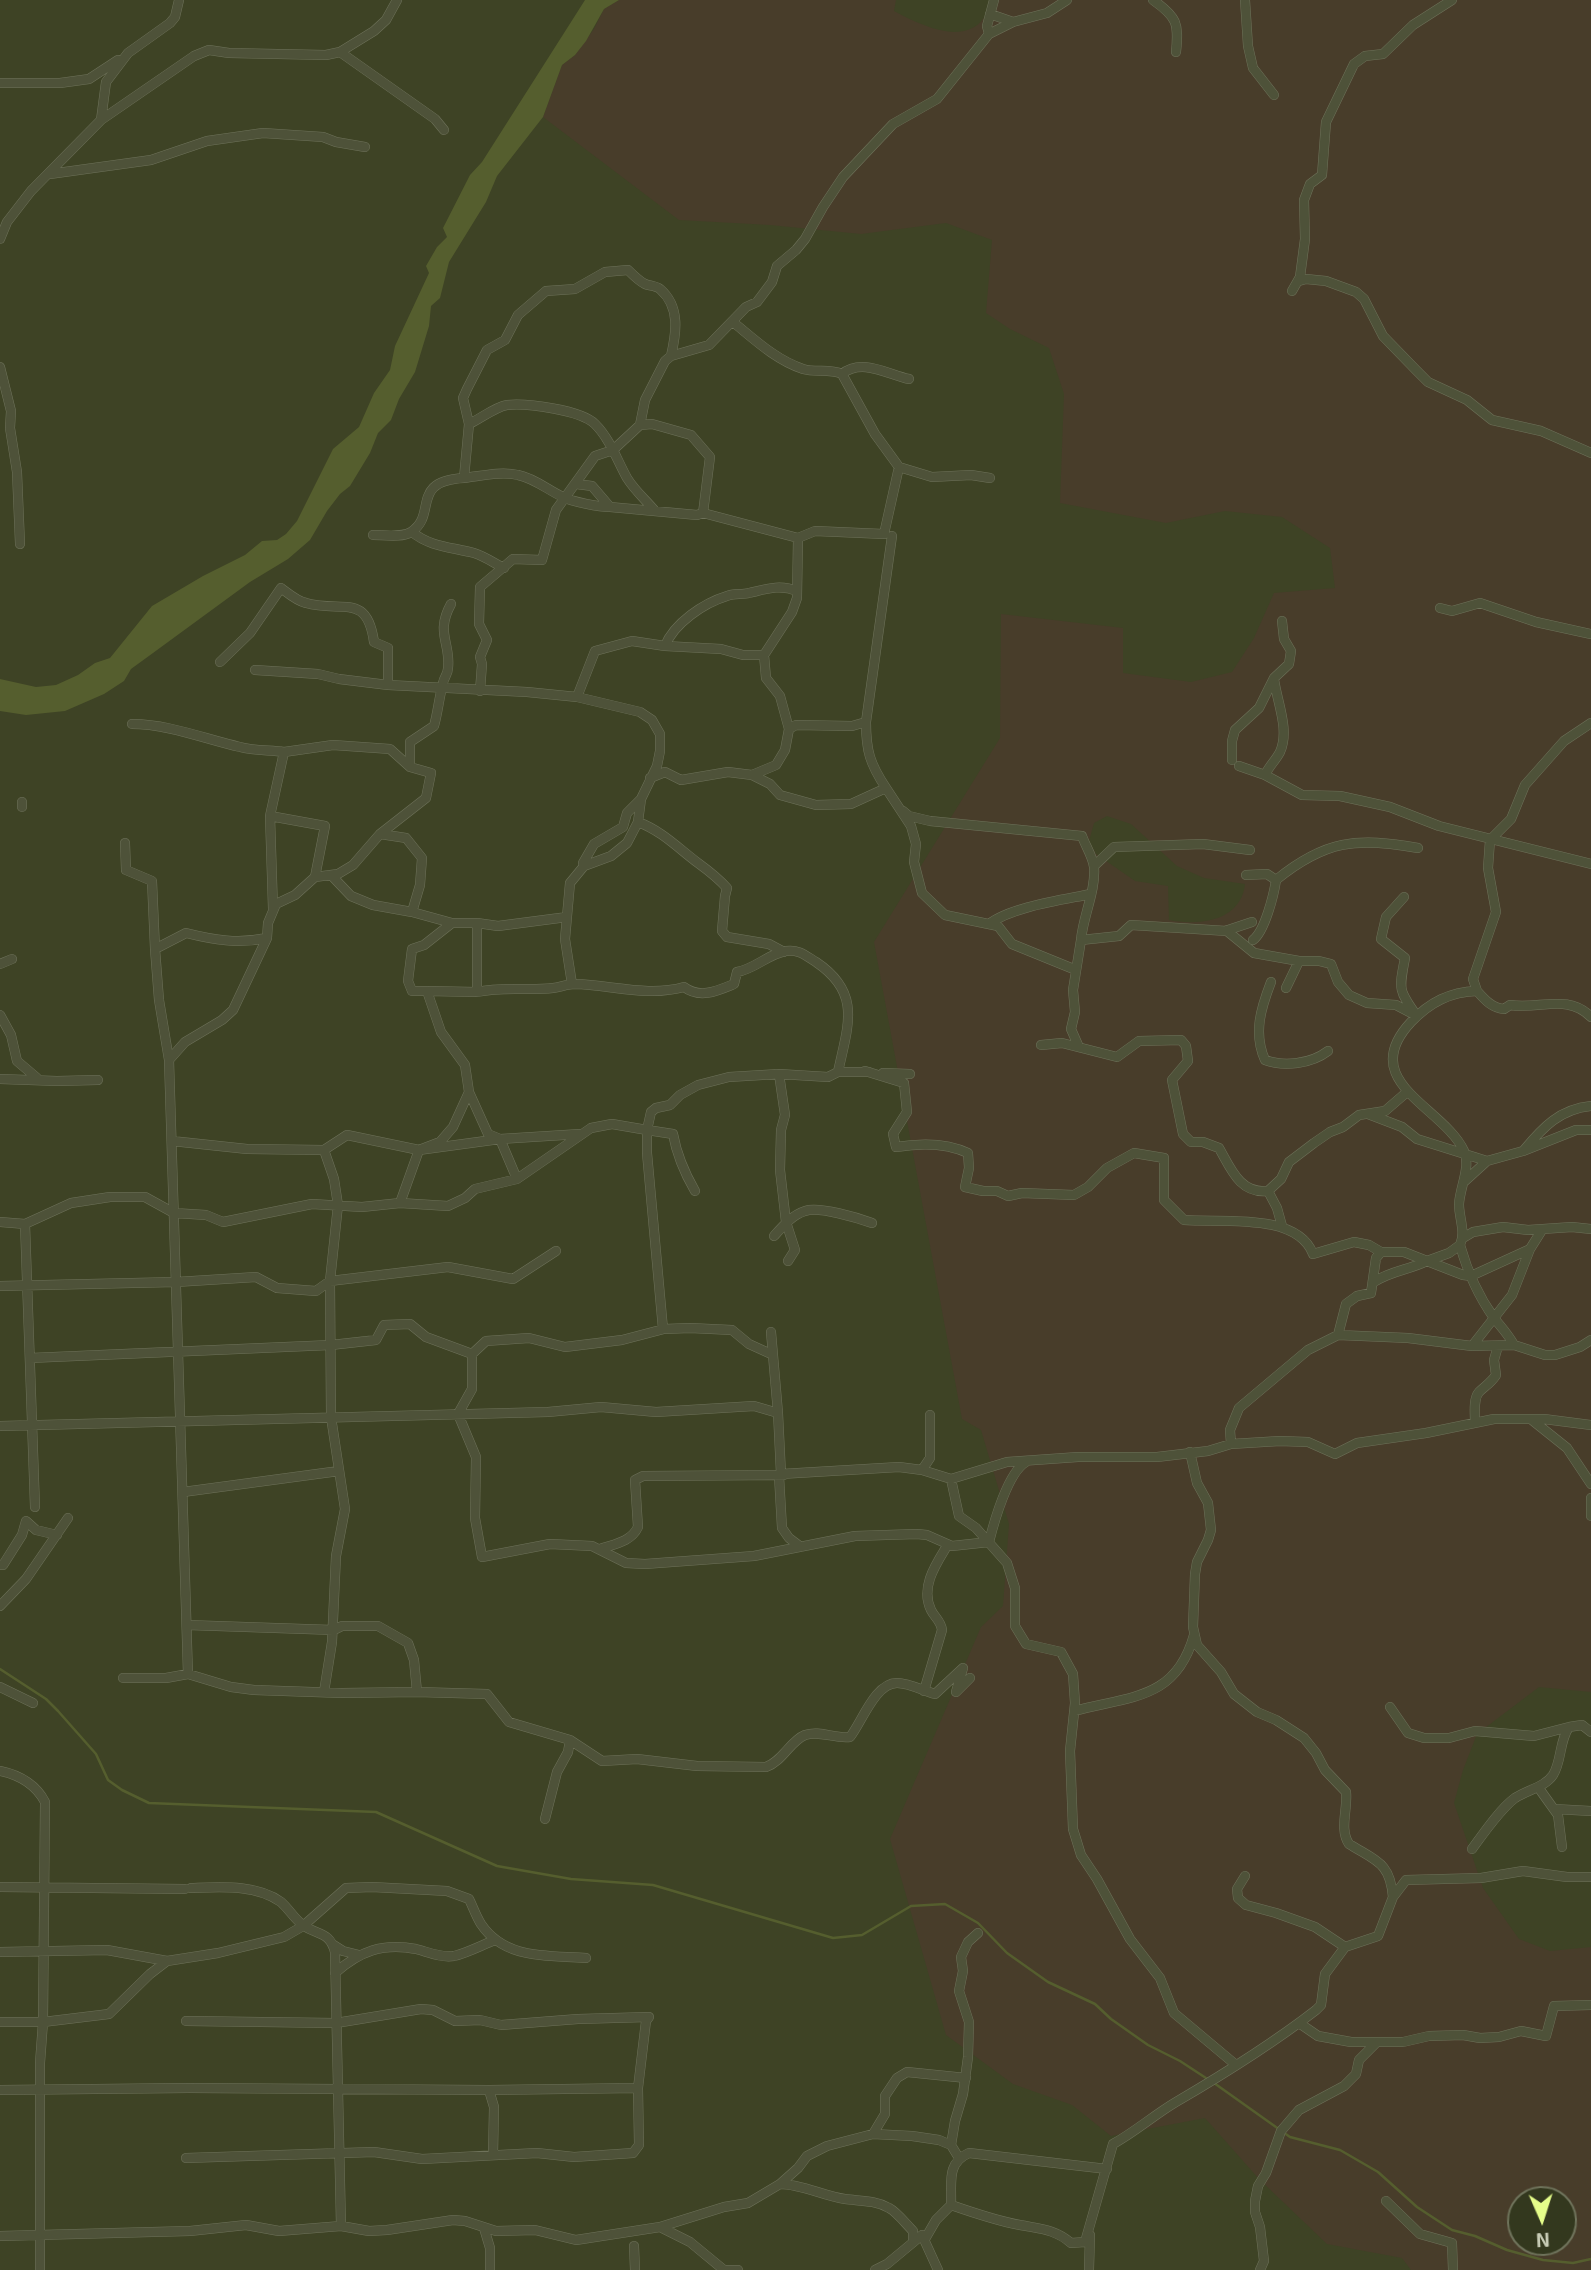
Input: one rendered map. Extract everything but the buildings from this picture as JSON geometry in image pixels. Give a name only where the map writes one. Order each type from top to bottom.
[{"type":"street","points":[[0,83],[60,83],[89,79],[170,23],[175,17],[179,0]]},
{"type":"street","points":[[0,239],[7,222],[31,191],[101,120],[204,51],[326,55],[340,52],[374,31],[386,20],[397,0]]},
{"type":"street","points":[[989,34],[987,26],[994,0]]},
{"type":"street","points":[[480,691],[480,657],[487,640],[479,624],[480,587],[513,559],[542,560],[556,510],[595,456],[613,450],[640,425],[649,392],[665,361],[671,356],[709,345],[746,307],[757,302],[772,282],[777,266],[805,239],[822,207],[843,177],[893,124],[937,99],[989,34],[1013,22],[1047,13],[1067,0]]},
{"type":"street","points":[[1153,0],[1174,17],[1178,31],[1176,52]]},
{"type":"street","points":[[1245,0],[1248,46],[1253,68],[1274,95]]},
{"type":"street","points":[[1292,290],[1299,281],[1305,239],[1304,200],[1310,184],[1322,175],[1326,122],[1353,64],[1365,56],[1383,54],[1413,25],[1452,0]]},
{"type":"street","points":[[990,14],[1013,22]]},
{"type":"street","points":[[340,52],[435,119],[444,130]]},
{"type":"street","points":[[101,120],[106,82],[128,53]]},
{"type":"street","points":[[50,174],[151,159],[207,141],[262,133],[323,137],[365,147]]},
{"type":"street","points":[[464,478],[469,424],[463,398],[487,350],[505,340],[518,315],[546,291],[575,289],[605,272],[628,270],[642,283],[659,288],[668,299],[673,310],[676,332],[671,356]]},
{"type":"street","points":[[1299,281],[1326,281],[1356,292],[1364,299],[1383,336],[1428,382],[1467,400],[1492,420],[1541,431],[1591,453]]},
{"type":"street","points":[[733,321],[785,362],[806,370],[833,370],[842,374],[875,434],[899,467],[932,477],[974,475],[990,478]]},
{"type":"street","points":[[842,374],[848,369],[874,367],[909,379]]},
{"type":"street","points":[[0,368],[11,411],[10,428],[17,471],[20,544]]},
{"type":"street","points":[[469,424],[505,405],[560,410],[592,421],[613,450],[628,479],[655,511]]},
{"type":"street","points":[[640,425],[652,424],[691,435],[710,457],[703,513]]},
{"type":"street","points":[[373,535],[403,535],[412,532],[420,522],[428,492],[448,479],[508,473],[522,476],[565,498],[596,506],[698,515],[703,513],[798,538],[816,531],[884,534],[899,467]]},
{"type":"street","points":[[576,484],[592,486],[610,507]]},
{"type":"street","points":[[412,532],[419,538],[443,547],[476,553],[504,568]]},
{"type":"street","points":[[892,536],[866,722],[866,741],[873,768],[911,827],[916,844],[914,862],[922,893],[945,915],[998,926],[1012,944],[1076,970]]},
{"type":"street","points":[[752,775],[776,765],[785,750],[789,729],[780,696],[766,678],[764,655],[792,612],[797,591],[798,538]]},
{"type":"street","points":[[664,646],[669,636],[700,609],[729,595],[780,586],[797,591]]},
{"type":"street","points":[[220,662],[250,633],[281,588],[302,603],[359,609],[371,621],[374,642],[388,648],[388,685]]},
{"type":"street","points":[[1440,608],[1452,611],[1480,603],[1536,622],[1591,635]]},
{"type":"street","points":[[411,766],[410,742],[434,726],[443,680],[448,672],[449,659],[443,633],[450,604]]},
{"type":"street","points":[[1282,621],[1284,639],[1292,655],[1289,664],[1274,678],[1259,708],[1235,730],[1232,741],[1236,763],[1302,794],[1340,796],[1390,807],[1439,826],[1591,864]]},
{"type":"street","points":[[577,697],[595,651],[632,641],[664,646],[721,649],[743,655],[764,655]]},
{"type":"street","points":[[255,670],[318,674],[388,685],[577,697],[640,712],[652,720],[660,733],[657,766],[641,799],[638,822],[627,844],[611,856],[584,866],[570,883],[566,960],[572,984]]},
{"type":"street","points":[[1265,775],[1284,743],[1274,678]]},
{"type":"street","points":[[789,729],[796,725],[852,726],[866,722]]},
{"type":"street","points":[[1591,723],[1564,741],[1525,785],[1511,819],[1490,840],[1488,868],[1496,912],[1474,979],[1477,992],[1500,1009],[1510,1005],[1521,1007],[1569,1003],[1583,1009],[1591,1017]]},
{"type":"street","points":[[132,724],[154,724],[239,747],[284,752],[333,745],[390,749],[411,766],[431,773],[426,798],[380,834],[353,865],[345,871],[315,877],[295,895],[276,904],[268,923],[267,938],[233,1010],[222,1020],[185,1042],[169,1060]]},
{"type":"street","points":[[273,912],[270,816],[284,752]]},
{"type":"street","points":[[650,778],[665,772],[681,780],[728,772],[752,775],[770,784],[780,795],[816,805],[851,804],[886,788]]},
{"type":"street","points":[[584,866],[583,863],[594,844],[623,827],[627,813],[641,799]]},
{"type":"street","points":[[894,802],[909,816],[930,821],[1082,836],[1094,866],[1091,894],[1082,922],[1073,990],[1075,1012],[1071,1028],[1078,1045]]},
{"type":"street","points":[[270,816],[326,826],[315,877]]},
{"type":"street","points":[[638,822],[670,840],[712,871],[727,888],[722,931],[727,937],[769,944],[784,952]]},
{"type":"street","points":[[380,834],[406,838],[422,858],[420,885],[412,912]]},
{"type":"street","points":[[125,843],[126,870],[152,881],[159,1000],[169,1060],[188,1674]]},
{"type":"street","points":[[1253,940],[1258,937],[1265,919],[1276,880],[1292,867],[1341,843],[1391,843],[1418,848]]},
{"type":"street","points":[[1094,866],[1114,847],[1203,844],[1250,850]]},
{"type":"street","points":[[1246,875],[1267,874],[1276,880]]},
{"type":"street","points":[[331,875],[351,896],[373,905],[452,923],[498,926],[567,918]]},
{"type":"street","points":[[989,924],[999,916],[1026,907],[1091,894]]},
{"type":"street","points":[[1404,897],[1385,916],[1381,939],[1405,958],[1401,979],[1402,995],[1416,1016]]},
{"type":"street","points":[[1081,940],[1119,936],[1131,925],[1225,931],[1252,922]]},
{"type":"street","points":[[452,923],[424,944],[412,949],[408,981],[412,991],[477,992],[495,988],[553,988],[572,984],[648,990],[684,987],[693,994],[713,993],[734,984],[737,972],[784,952],[802,952],[829,971],[843,988],[849,1020],[838,1072]]},
{"type":"street","points":[[477,923],[477,992]]},
{"type":"street","points":[[1225,931],[1254,953],[1331,964],[1338,982],[1349,995],[1367,1003],[1396,1005],[1416,1016]]},
{"type":"street","points":[[155,949],[186,933],[220,941],[250,942],[267,938]]},
{"type":"street","points":[[0,964],[12,959]]},
{"type":"street","points":[[1286,988],[1299,961]]},
{"type":"street","points":[[1271,982],[1262,1004],[1258,1030],[1260,1049],[1265,1060],[1278,1065],[1319,1058],[1328,1051]]},
{"type":"street","points":[[427,991],[442,1032],[465,1065],[469,1092],[488,1134],[499,1139],[517,1179]]},
{"type":"street","points":[[1477,992],[1457,992],[1445,996],[1416,1016],[1401,1032],[1393,1052],[1397,1075],[1407,1092],[1457,1140],[1465,1153],[1465,1181],[1459,1203],[1462,1242],[1471,1276],[1494,1318],[1505,1329],[1514,1345]]},
{"type":"street","points":[[0,1016],[10,1035],[17,1061],[38,1079]]},
{"type":"street","points":[[1041,1045],[1062,1043],[1117,1057],[1139,1041],[1181,1040],[1186,1046],[1188,1061],[1172,1080],[1183,1134],[1191,1142],[1203,1142],[1219,1148],[1237,1180],[1258,1192],[1268,1191],[1281,1179],[1289,1162],[1330,1132],[1343,1127],[1359,1115],[1385,1111],[1407,1092]]},
{"type":"street","points":[[865,1071],[904,1083],[907,1112],[893,1134],[895,1147],[925,1143],[956,1147],[968,1153],[970,1168],[965,1187],[997,1191],[1008,1196],[1022,1193],[1074,1195],[1088,1187],[1107,1168],[1134,1153],[1164,1158],[1164,1200],[1184,1220],[1282,1226],[1309,1243],[1313,1254],[1354,1242],[1369,1244],[1381,1252],[1404,1252],[1471,1276],[1530,1249]]},
{"type":"street","points":[[663,1329],[648,1164],[647,1130],[651,1112],[670,1105],[680,1095],[698,1085],[729,1077],[779,1074],[828,1077],[838,1072],[865,1071],[909,1074]]},
{"type":"street","points":[[779,1074],[785,1115],[781,1130],[779,1170],[786,1222],[794,1250],[788,1261]]},
{"type":"street","points":[[0,1079],[97,1080]]},
{"type":"street","points":[[400,1203],[419,1150],[440,1142],[453,1127],[469,1092]]},
{"type":"street","points":[[1523,1151],[1548,1122],[1563,1114],[1591,1106]]},
{"type":"street","points":[[1368,1114],[1402,1127],[1416,1139],[1487,1161]]},
{"type":"street","points":[[0,1222],[25,1224],[71,1203],[110,1197],[145,1197],[174,1213],[205,1215],[223,1222],[312,1204],[362,1207],[400,1203],[448,1206],[465,1198],[475,1189],[517,1179],[582,1133],[591,1128],[612,1124],[673,1134],[683,1172],[695,1191]]},
{"type":"street","points":[[1465,1181],[1487,1161],[1523,1151],[1576,1130],[1591,1130]]},
{"type":"street","points":[[172,1141],[247,1149],[324,1150],[347,1135],[419,1150],[499,1139],[582,1133]]},
{"type":"street","points":[[324,1150],[334,1179],[338,1205],[330,1281],[331,1417],[345,1509],[336,1556],[334,1630],[324,1692]]},
{"type":"street","points":[[1268,1191],[1278,1208],[1282,1226]]},
{"type":"street","points":[[774,1236],[786,1222],[806,1210],[846,1214],[873,1223]]},
{"type":"street","points":[[25,1224],[35,1507]]},
{"type":"street","points":[[1374,1282],[1383,1276],[1427,1261],[1462,1242],[1473,1232],[1489,1228],[1591,1229]]},
{"type":"street","points":[[1472,1346],[1512,1295],[1530,1249],[1542,1230]]},
{"type":"street","points":[[0,1286],[176,1282],[256,1277],[277,1289],[316,1291],[330,1281],[448,1267],[513,1279],[555,1251]]},
{"type":"street","points":[[1338,1335],[1346,1304],[1357,1296],[1368,1295],[1373,1289],[1374,1265],[1381,1252]]},
{"type":"street","points":[[30,1359],[331,1345],[376,1340],[384,1325],[410,1324],[426,1337],[472,1354]]},
{"type":"street","points":[[458,1414],[472,1390],[472,1354],[486,1341],[528,1338],[565,1347],[622,1340],[663,1329],[732,1330],[749,1344],[771,1354]]},
{"type":"street","points":[[771,1332],[781,1474],[899,1467],[922,1470],[951,1479],[995,1464],[1078,1457],[1157,1457],[1208,1451],[1230,1444],[1308,1442],[1335,1454],[1357,1443],[1510,1418],[1591,1425]]},
{"type":"street","points":[[1230,1444],[1230,1430],[1239,1408],[1308,1350],[1338,1335],[1408,1338],[1472,1346],[1514,1345],[1545,1355],[1580,1348],[1591,1340]]},
{"type":"street","points":[[1475,1422],[1476,1399],[1496,1375],[1495,1354],[1498,1346]]},
{"type":"street","points":[[0,1426],[548,1412],[601,1407],[656,1412],[754,1406],[778,1413]]},
{"type":"street","points":[[458,1414],[476,1457],[475,1518],[482,1557],[550,1544],[592,1546],[626,1563],[645,1564],[754,1556],[855,1536],[927,1535],[947,1546],[989,1542]]},
{"type":"street","points":[[922,1470],[930,1458],[930,1415]]},
{"type":"street","points":[[1531,1419],[1560,1441],[1591,1484]]},
{"type":"street","points":[[1190,1452],[1197,1483],[1208,1503],[1211,1530],[1197,1562],[1197,1646],[1221,1672],[1234,1694],[1257,1712],[1276,1720],[1304,1738],[1316,1753],[1325,1770],[1346,1792],[1347,1812],[1343,1830],[1345,1838],[1349,1844],[1386,1868],[1392,1881],[1393,1897]]},
{"type":"street","points":[[989,1542],[1000,1502],[1020,1465],[1028,1461]]},
{"type":"street","points":[[600,1549],[625,1541],[634,1534],[638,1527],[635,1480],[643,1476],[779,1476],[899,1467]]},
{"type":"street","points":[[183,1492],[339,1471]]},
{"type":"street","points":[[779,1476],[782,1528],[789,1538],[801,1547]]},
{"type":"street","points":[[951,1479],[959,1516],[976,1528],[1007,1563],[1015,1588],[1015,1626],[1026,1644],[1061,1652],[1073,1674],[1074,1711],[1070,1737],[1073,1829],[1081,1855],[1130,1939],[1160,1978],[1174,2013],[1236,2065]]},
{"type":"street","points":[[1591,1498],[1591,1516]]},
{"type":"street","points":[[0,1606],[26,1579],[68,1518]]},
{"type":"street","points":[[0,1565],[3,1565],[13,1551],[26,1521],[36,1530],[57,1535]]},
{"type":"street","points":[[925,1691],[942,1630],[940,1622],[930,1609],[928,1584],[947,1546]]},
{"type":"street","points":[[187,1625],[334,1630],[342,1626],[377,1626],[408,1643],[414,1660],[417,1692]]},
{"type":"street","points":[[1074,1711],[1148,1693],[1170,1680],[1188,1656],[1195,1633]]},
{"type":"street","points":[[122,1678],[166,1678],[188,1674],[241,1689],[487,1694],[509,1722],[570,1740],[602,1761],[637,1759],[697,1766],[766,1766],[776,1763],[801,1737],[818,1734],[850,1737],[878,1692],[887,1685],[897,1683],[935,1694],[963,1668],[956,1692],[970,1678]]},
{"type":"street","points":[[0,1687],[33,1703]]},
{"type":"street","points":[[1390,1707],[1408,1733],[1424,1738],[1457,1737],[1475,1731],[1534,1736],[1582,1725],[1591,1732]]},
{"type":"street","points":[[1472,1849],[1508,1804],[1538,1787],[1554,1773],[1564,1735],[1569,1727]]},
{"type":"street","points":[[545,1819],[556,1772],[568,1752],[570,1740]]},
{"type":"street","points":[[0,1771],[31,1783],[45,1802],[40,2270]]},
{"type":"street","points":[[1538,1787],[1561,1826],[1562,1847]]},
{"type":"street","points":[[1554,1810],[1591,1811]]},
{"type":"street","points":[[1089,2270],[1090,2233],[1113,2144],[1274,2042],[1321,2005],[1325,1974],[1345,1947],[1378,1936],[1383,1929],[1393,1897],[1406,1880],[1481,1878],[1523,1871],[1567,1877],[1591,1877]]},
{"type":"street","points":[[1245,1876],[1237,1889],[1238,1898],[1246,1905],[1315,1927],[1345,1947]]},
{"type":"street","points":[[0,1886],[251,1889],[282,1903],[303,1926],[325,1934],[332,1944],[350,1954],[359,1955]]},
{"type":"street","points":[[0,1952],[107,1950],[167,1961],[218,1954],[270,1941],[303,1926],[346,1888],[372,1887],[447,1891],[469,1899],[481,1923],[495,1940],[507,1948],[524,1954],[586,1958]]},
{"type":"street","points":[[951,2145],[966,2078],[969,2022],[959,1991],[963,1971],[961,1957],[968,1942],[978,1933]]},
{"type":"street","points":[[335,1973],[359,1955],[371,1950],[401,1948],[454,1956],[495,1940]]},
{"type":"street","points":[[332,1944],[341,2226]]},
{"type":"street","points":[[0,2022],[43,2022],[109,2014],[167,1961]]},
{"type":"street","points":[[1299,2023],[1318,2036],[1351,2042],[1403,2042],[1429,2036],[1463,2035],[1489,2038],[1521,2031],[1546,2036],[1554,2006],[1591,2005]]},
{"type":"street","points":[[186,2021],[336,2023],[421,2009],[433,2010],[455,2021],[473,2019],[501,2025],[649,2017],[644,2031],[638,2088],[639,2145],[633,2153],[574,2157],[537,2153],[422,2159],[374,2152],[187,2158]]},
{"type":"street","points":[[1260,2270],[1264,2261],[1255,2201],[1258,2186],[1266,2173],[1281,2131],[1299,2110],[1344,2086],[1356,2074],[1359,2060],[1376,2043]]},
{"type":"street","points":[[873,2134],[885,2115],[885,2096],[897,2078],[908,2072],[966,2078]]},
{"type":"street","points":[[0,2090],[638,2088]]},
{"type":"street","points":[[489,2090],[494,2108],[493,2155]]},
{"type":"street","points":[[0,2236],[190,2231],[246,2225],[279,2231],[341,2226],[369,2231],[453,2220],[496,2231],[535,2230],[571,2240],[660,2227],[724,2207],[748,2203],[780,2184],[807,2156],[827,2146],[873,2134],[939,2140],[951,2145],[959,2158]]},
{"type":"street","points":[[925,2239],[936,2220],[951,2205],[953,2167],[959,2158],[969,2153],[1107,2169]]},
{"type":"street","points":[[780,2184],[793,2184],[805,2190],[824,2192],[843,2199],[863,2200],[889,2208],[913,2231],[913,2242]]},
{"type":"street","points":[[1386,2201],[1420,2234],[1452,2243],[1453,2270]]},
{"type":"street","points":[[951,2205],[1022,2226],[1041,2227],[1061,2234],[1071,2243],[1085,2242],[1090,2233]]},
{"type":"street","points":[[660,2227],[690,2242],[724,2270],[738,2270]]},
{"type":"street","points":[[484,2228],[490,2248],[490,2270]]},
{"type":"street","points":[[875,2270],[887,2264],[922,2235],[938,2270]]},
{"type":"street","points":[[634,2246],[635,2270]]},
{"type":"shaded area","points":[[585,0],[619,0],[604,9],[586,41],[575,55],[562,65],[543,117],[497,176],[486,202],[449,262],[440,298],[431,306],[429,326],[415,372],[399,399],[391,420],[378,433],[370,453],[350,486],[327,511],[310,540],[288,559],[250,582],[131,669],[124,681],[104,694],[65,711],[26,715],[0,711],[0,679],[36,687],[56,685],[95,663],[110,658],[152,606],[245,555],[262,541],[277,540],[297,521],[333,449],[359,427],[374,393],[390,370],[395,346],[429,273],[426,266],[437,247],[447,237],[443,228],[470,175],[482,162]]},
{"type":"shaded area","points":[[619,0],[896,0],[894,11],[922,24],[951,32],[976,26],[985,16],[992,0],[1591,0],[1591,1692],[1539,1687],[1477,1734],[1454,1803],[1483,1888],[1519,1939],[1550,1951],[1591,1947],[1591,2270],[1411,2270],[1402,2258],[1327,2244],[1259,2179],[1205,2118],[1111,2136],[1072,2105],[1013,2084],[946,2035],[890,1839],[981,1627],[1003,1606],[1009,1524],[981,1430],[962,1419],[874,942],[1000,738],[1001,614],[1123,628],[1123,673],[1191,682],[1232,672],[1254,638],[1274,593],[1335,588],[1330,548],[1282,517],[1225,511],[1166,523],[1060,503],[1064,394],[1049,348],[1010,329],[986,313],[992,240],[946,223],[861,234],[679,220],[543,117],[562,65],[575,55],[594,29],[604,9]],"holes":[[[1107,816],[1131,824],[1177,866],[1204,878],[1245,884],[1236,906],[1227,913],[1206,921],[1169,920],[1168,886],[1135,881],[1096,854],[1089,841],[1094,823]]]},
{"type":"waterway","points":[[0,1669],[46,1699],[58,1711],[96,1754],[108,1780],[149,1803],[376,1812],[497,1866],[571,1879],[653,1885],[833,1938],[862,1935],[911,1906],[945,1904],[978,1923],[1007,1953],[1048,1982],[1095,2004],[1148,2045],[1209,2080]]},
{"type":"waterway","points":[[1214,2083],[1290,2137],[1340,2150],[1378,2172],[1417,2207],[1452,2230],[1543,2260],[1573,2263],[1591,2259]]}]
